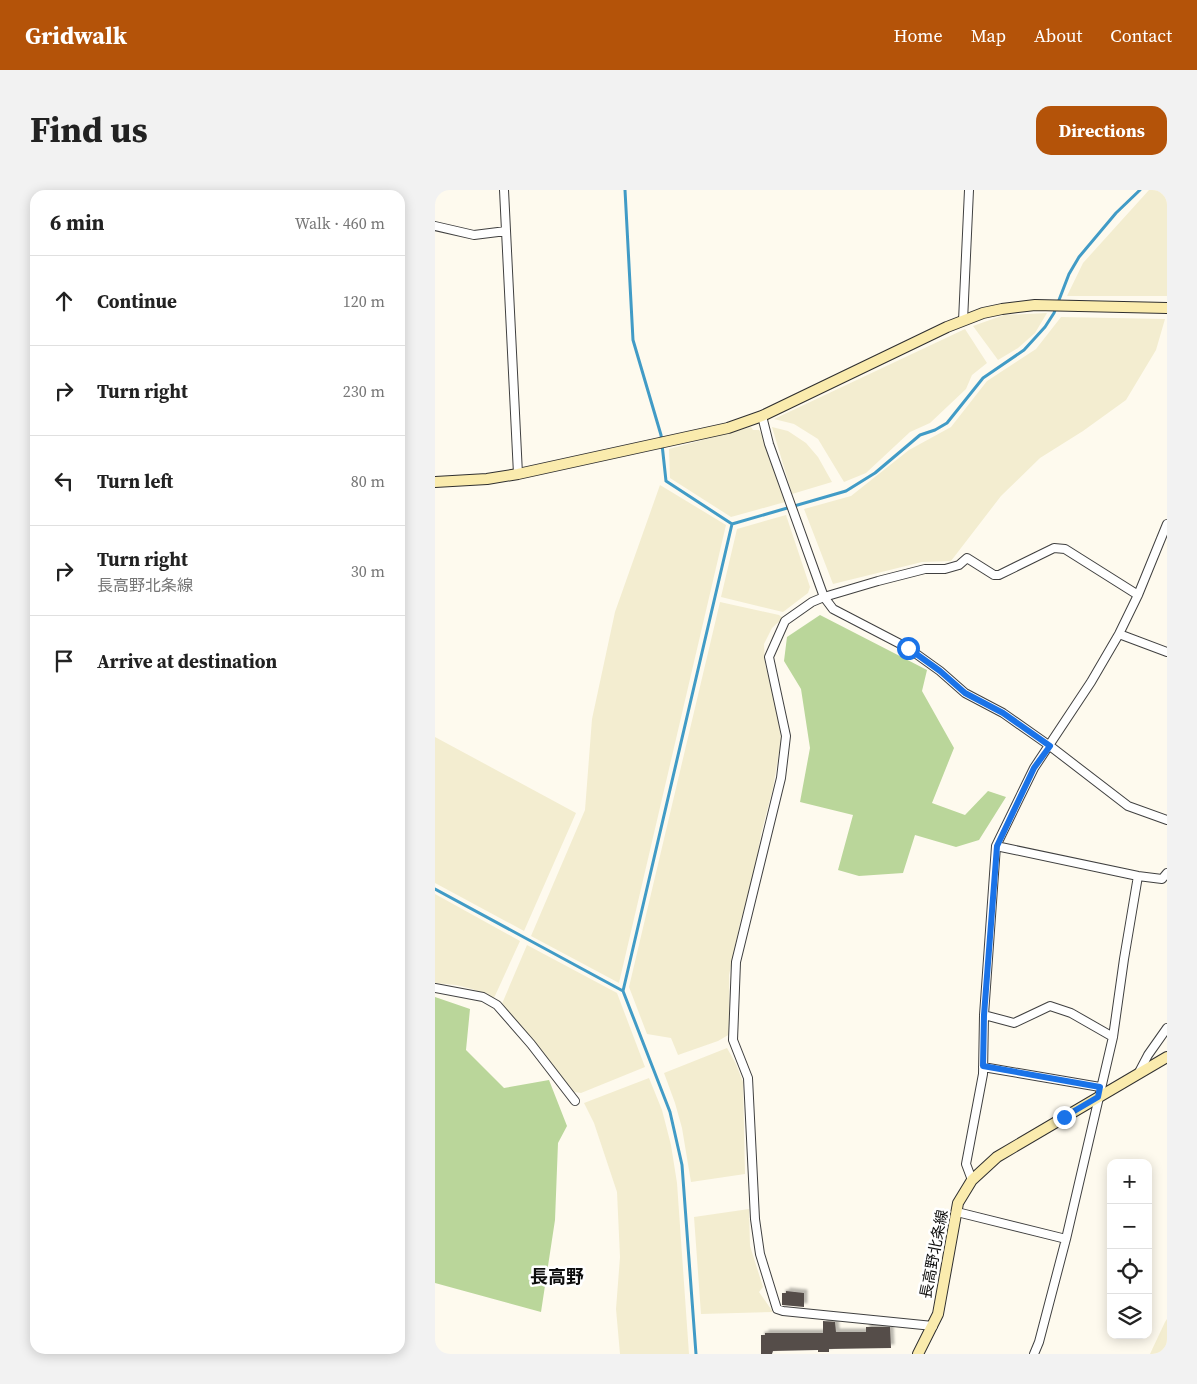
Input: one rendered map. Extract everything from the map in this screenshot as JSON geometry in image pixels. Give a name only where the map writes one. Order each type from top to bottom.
[{"type":"street","points":[[504,190],[518,474]]},
{"type":"street","points":[[963,321],[969,190]]},
{"type":"street","points":[[435,226],[474,235],[506,231]]},
{"type":"street","points":[[435,482],[487,479],[518,474],[728,428],[761,416],[963,321],[1002,309],[1035,305],[1167,308]]},
{"type":"street","points":[[761,416],[769,444],[824,596],[833,609],[908,648],[940,671],[965,693],[1003,713],[1050,746],[1128,806],[1167,820]]},
{"type":"street","points":[[972,1180],[966,1164],[983,1066],[984,1015],[997,846],[1034,768],[1091,682],[1119,634],[1138,595],[1167,524]]},
{"type":"street","points":[[933,1326],[777,1309],[761,1254],[755,1218],[748,1078],[733,1040],[736,962],[781,778],[787,736],[769,657],[785,621],[824,596],[925,569],[945,569],[959,565],[967,558],[994,576],[1054,548],[1065,549],[1138,595]]},
{"type":"street","points":[[1119,634],[1167,652]]},
{"type":"street","points":[[997,846],[1138,876],[1162,878],[1167,873]]},
{"type":"street","points":[[1034,1354],[1039,1342],[1066,1239],[1113,1037],[1138,876]]},
{"type":"street","points":[[435,988],[483,997],[497,1005],[531,1044],[575,1101]]},
{"type":"street","points":[[984,1015],[1014,1023],[1050,1006],[1071,1014],[1113,1037]]},
{"type":"street","points":[[1138,1074],[1147,1055],[1167,1028]]},
{"type":"street","name":"長高野北条線","points":[[919,1354],[937,1314],[959,1203],[972,1180],[997,1157],[1099,1092],[1138,1074],[1167,1057]]},
{"type":"street","points":[[983,1066],[1099,1092]]},
{"type":"street","points":[[957,1212],[1066,1239]]},
{"type":"shaded area","points":[[1149,190],[1167,190],[1167,296],[1067,296],[1083,263]]},
{"type":"shaded area","points":[[1047,313],[1035,333],[1018,348],[998,360],[973,326],[1004,315]]},
{"type":"shaded area","points":[[1061,317],[1165,319],[1156,350],[1126,400],[1083,431],[1040,458],[1001,496],[951,561],[922,562],[833,584],[804,509],[851,496],[909,450],[951,427],[987,381],[1036,349]]},
{"type":"shaded area","points":[[965,329],[987,363],[972,375],[966,389],[930,423],[910,432],[866,473],[844,482],[818,439],[794,424],[774,419]]},
{"type":"shaded area","points":[[751,427],[753,430],[759,430],[762,435],[785,502],[731,517],[670,478],[669,449]]},
{"type":"shaded area","points":[[772,427],[788,431],[806,443],[818,457],[832,482],[792,494]]},
{"type":"shaded area","points":[[660,485],[726,525],[619,983],[531,936],[585,810],[592,719],[615,612]]},
{"type":"shaded area","points":[[786,515],[810,587],[808,593],[783,612],[721,597],[737,529]]},
{"type":"shaded area","points":[[720,602],[779,615],[783,618],[772,628],[764,644],[765,664],[777,707],[781,741],[773,788],[761,834],[753,883],[741,919],[729,975],[730,1034],[718,1041],[678,1055],[671,1038],[647,1034],[629,987]]},
{"type":"shaded area","points":[[435,737],[576,813],[524,931],[435,883]]},
{"type":"shaded area","points":[[435,894],[520,941],[494,998],[472,989],[435,983]]},
{"type":"shaded area","points":[[527,945],[617,993],[645,1067],[581,1093],[574,1092],[501,1006]]},
{"type":"shaded area","points":[[727,1048],[743,1082],[745,1174],[691,1182],[682,1128],[664,1073]]},
{"type":"shaded area","points":[[649,1078],[662,1110],[671,1145],[677,1183],[689,1354],[620,1354],[616,1309],[620,1257],[617,1192],[594,1123],[584,1103]]},
{"type":"shaded area","points":[[749,1209],[750,1246],[763,1287],[759,1292],[773,1312],[701,1314],[694,1217]]},
{"type":"shaded area","points":[[1167,1319],[1167,1354],[1150,1354],[1165,1322]]},
{"type":"green space","points":[[820,615],[927,670],[922,691],[954,748],[932,803],[965,815],[988,791],[1006,797],[979,840],[956,847],[915,835],[903,873],[859,876],[838,870],[853,815],[800,802],[810,748],[801,689],[784,661],[787,637]]},
{"type":"green space","points":[[435,997],[470,1009],[466,1050],[504,1088],[549,1080],[567,1126],[558,1143],[555,1220],[541,1312],[435,1283]]},
{"type":"building","points":[[786,1291],[804,1293],[804,1307],[782,1305],[782,1293],[786,1293]]},
{"type":"building","points":[[823,1321],[835,1322],[836,1332],[866,1332],[866,1327],[890,1327],[891,1348],[829,1349],[829,1352],[818,1352],[818,1350],[773,1351],[772,1354],[761,1354],[761,1335],[765,1335],[765,1333],[823,1333]]},
{"type":"waterway","points":[[625,190],[633,340],[661,435],[666,481],[732,524]]},
{"type":"waterway","points":[[623,991],[732,524],[846,491],[875,473],[920,435],[935,430],[947,423],[983,378],[1024,350],[1045,327],[1054,313],[1069,274],[1079,257],[1116,213],[1140,190]]},
{"type":"waterway","points":[[435,889],[623,991],[670,1112],[682,1165],[696,1354]]},
{"type":"district","name":"長高野","points":[[557,1277]]},
{"type":"route","points":[[908,648],[940,671],[965,693],[1003,713],[1050,746],[1034,768],[997,846],[992,889],[984,1015],[983,1066],[1100,1087],[1098,1097],[1064,1117]]}]
